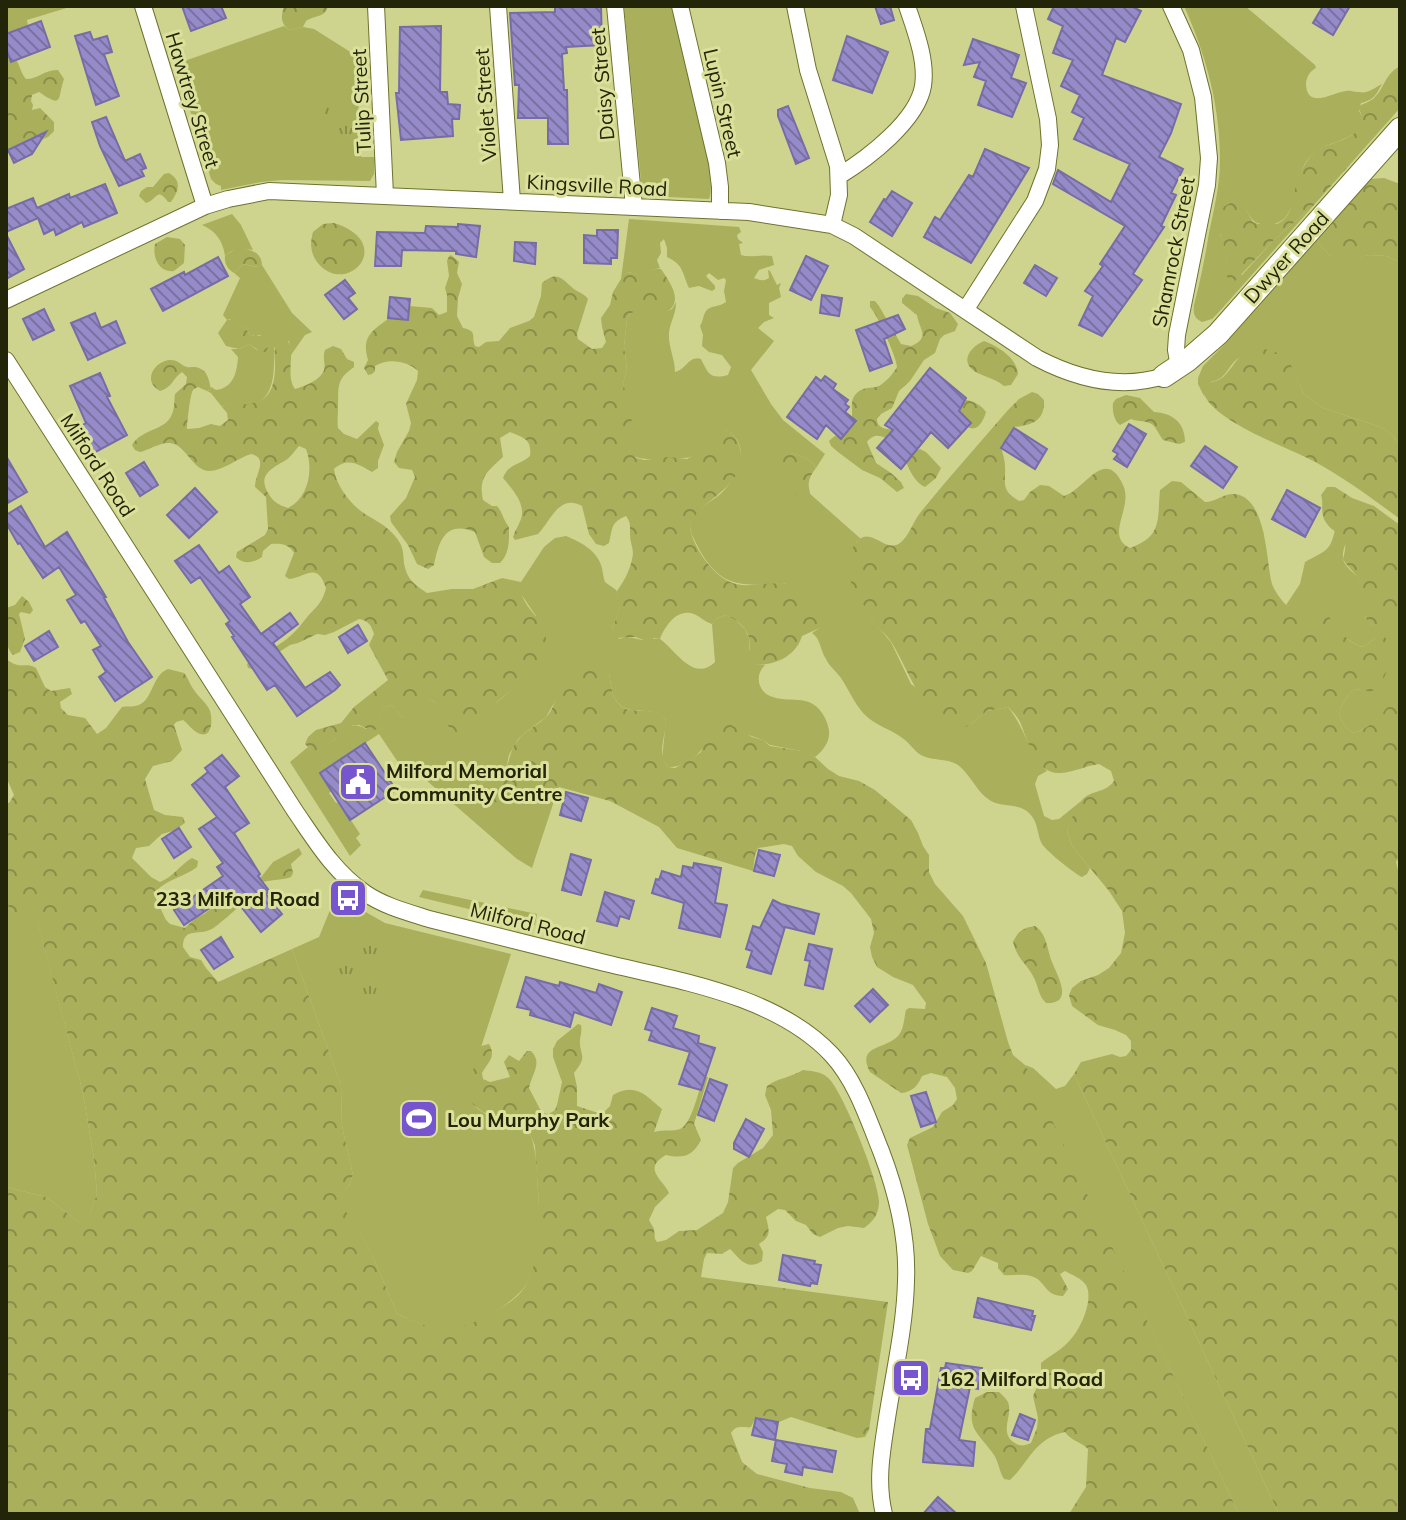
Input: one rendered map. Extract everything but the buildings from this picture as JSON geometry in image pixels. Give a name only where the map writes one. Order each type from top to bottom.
[{"type":"street","name":"Hawtrey Street","points":[[143,6],[205,206]]},
{"type":"street","name":"Tulip Street","points":[[376,6],[385,195]]},
{"type":"street","name":"Violet Street","points":[[498,6],[512,201]]},
{"type":"street","name":"Daisy Street","points":[[615,6],[634,207]]},
{"type":"street","name":"Lupin Street","points":[[680,6],[717,163],[720,211]]},
{"type":"street","points":[[795,6],[808,70],[839,176],[839,195],[832,225]]},
{"type":"street","points":[[839,176],[882,144],[909,115],[920,95],[923,84],[921,61],[907,6]]},
{"type":"street","points":[[966,309],[1035,201],[1047,169],[1050,145],[1048,119],[1024,6]]},
{"type":"street","name":"Shamrock Street","points":[[1171,6],[1194,60],[1209,144],[1207,185],[1172,372]]},
{"type":"street","name":"Dwyer Road","points":[[1172,372],[1218,334],[1400,129]]},
{"type":"street","name":"Kingsville Road","points":[[6,300],[205,206],[269,191],[749,212],[832,225],[854,236],[1037,358],[1068,373],[1125,383],[1149,381],[1172,372]]},
{"type":"street","name":"Milford Road","points":[[6,360],[295,811],[327,857],[355,885],[388,905],[429,919],[696,985],[751,1004],[801,1029],[821,1044],[839,1064],[855,1091],[887,1167],[905,1243],[904,1311],[880,1461],[880,1494],[884,1514]]},
{"type":"green space","points":[[6,6],[73,6],[27,20],[28,26],[6,34]]},
{"type":"green space","points":[[284,6],[328,6],[325,13],[306,21],[303,27],[289,30],[282,19]]},
{"type":"green space","points":[[624,6],[673,6],[705,136],[711,185],[709,199],[648,196],[642,191]]},
{"type":"green space","points":[[1184,6],[1245,6],[1315,65],[1306,83],[1307,91],[1315,98],[1348,91],[1365,92],[1382,84],[1374,96],[1361,103],[1359,111],[1364,125],[1352,135],[1317,151],[1305,164],[1286,216],[1279,222],[1260,224],[1246,209],[1220,234],[1226,250],[1226,267],[1242,275],[1273,241],[1314,205],[1218,313],[1202,322],[1195,315],[1194,305],[1218,188],[1219,140],[1210,81]]},
{"type":"green space","points":[[284,26],[289,30],[303,27],[314,29],[356,58],[361,157],[375,157],[374,174],[370,181],[282,180],[221,190],[221,186],[211,179],[176,64]]},
{"type":"green space","points":[[6,56],[17,61],[26,79],[58,70],[64,79],[56,101],[39,92],[32,95],[32,110],[40,108],[54,122],[54,131],[48,137],[7,153]]},
{"type":"green space","points":[[1400,66],[1400,108],[1314,205],[1273,241],[1234,282],[1229,281],[1218,224],[1220,211],[1236,201],[1246,209],[1253,222],[1277,224],[1282,221],[1290,211],[1298,179],[1310,157],[1321,148],[1350,136],[1363,125],[1358,107],[1373,99],[1391,73]]},
{"type":"green space","points":[[352,104],[354,146],[326,147],[324,105]]},
{"type":"green space","points":[[169,173],[178,186],[171,202],[159,194],[146,203],[139,196],[141,191],[153,187],[164,174]]},
{"type":"green space","points":[[1384,178],[1400,184],[1400,262],[1386,256],[1370,255],[1344,260],[1329,255],[1316,240],[1371,179]]},
{"type":"green space","points":[[232,214],[253,250],[238,249],[225,256],[218,237],[202,225]]},
{"type":"green space","points":[[629,219],[739,227],[741,232],[737,235],[738,239],[743,243],[739,244],[741,255],[772,256],[774,265],[759,270],[754,278],[769,278],[768,270],[777,285],[781,283],[781,297],[769,303],[769,315],[774,318],[758,328],[774,341],[751,370],[783,420],[825,454],[816,468],[802,456],[791,453],[787,470],[790,481],[811,500],[809,493],[861,539],[856,542],[872,620],[891,642],[911,684],[968,726],[987,711],[1008,707],[1047,771],[1038,776],[1035,784],[1044,816],[1059,819],[1081,801],[1067,830],[1072,846],[1090,868],[1087,874],[1082,877],[1078,875],[1047,850],[1041,842],[1035,820],[1026,810],[991,801],[958,765],[920,755],[900,736],[864,714],[827,662],[812,633],[821,627],[815,616],[785,583],[744,584],[724,578],[714,570],[690,528],[694,516],[722,493],[736,474],[741,450],[734,436],[726,430],[700,452],[687,458],[642,459],[631,454],[623,383],[627,369],[624,346],[630,314],[660,315],[672,309],[676,302],[669,333],[675,372],[697,358],[713,376],[728,375],[731,367],[722,355],[709,352],[702,346],[700,326],[708,309],[726,302],[726,280],[718,280],[709,273],[706,276],[715,289],[689,288],[680,266],[667,257],[664,239],[660,243],[661,253],[657,260],[660,268],[638,274],[627,272],[621,279]]},
{"type":"green space","points":[[334,223],[353,232],[362,243],[364,254],[360,264],[352,271],[341,274],[329,272],[317,262],[311,247],[313,232],[323,224]]},
{"type":"green space","points":[[167,237],[180,239],[185,245],[184,263],[174,271],[161,267],[155,254],[155,244]]},
{"type":"green space","points":[[1316,240],[1329,255],[1344,259],[1370,255],[1386,256],[1400,262],[1400,445],[1383,428],[1323,408],[1304,394],[1297,379],[1267,351],[1255,346],[1237,359],[1220,378],[1211,382],[1205,398],[1198,384],[1203,366]]},
{"type":"green space","points":[[240,247],[258,254],[262,265],[243,264],[234,273],[228,268],[225,256]]},
{"type":"green space","points":[[451,255],[459,262],[457,273],[462,284],[457,316],[463,328],[472,332],[475,346],[479,347],[486,342],[499,341],[510,328],[534,317],[542,283],[557,277],[588,299],[578,339],[592,349],[602,348],[606,342],[601,318],[624,274],[661,269],[674,292],[674,304],[653,318],[634,312],[627,320],[624,346],[627,369],[623,383],[632,424],[629,450],[636,458],[644,460],[668,457],[687,459],[719,432],[726,430],[732,434],[741,455],[739,468],[724,489],[696,515],[691,523],[693,540],[711,567],[732,583],[783,583],[794,586],[806,599],[822,627],[802,636],[795,649],[784,658],[756,665],[750,659],[746,630],[725,615],[712,624],[694,614],[682,614],[668,624],[660,639],[654,638],[649,642],[635,637],[616,638],[612,629],[620,605],[617,591],[627,574],[633,554],[628,518],[626,516],[615,524],[609,543],[604,546],[596,544],[589,534],[582,506],[567,503],[556,510],[538,534],[515,540],[513,537],[521,519],[522,507],[503,478],[511,467],[530,456],[530,446],[526,440],[510,432],[500,438],[503,457],[489,471],[482,486],[483,500],[497,506],[509,527],[506,555],[500,563],[492,563],[484,557],[475,532],[457,529],[450,531],[441,541],[434,565],[428,569],[417,564],[390,516],[406,498],[415,477],[412,470],[399,468],[394,462],[409,431],[411,423],[406,404],[418,371],[403,362],[391,361],[375,366],[375,371],[368,375],[364,368],[368,360],[366,346],[373,331],[389,318],[408,320],[409,306],[432,308],[439,315],[447,312],[445,288],[449,276],[447,261]]},
{"type":"green space","points":[[243,264],[262,265],[292,313],[312,332],[305,335],[291,355],[289,341],[274,348],[271,385],[261,400],[253,404],[225,404],[222,407],[207,391],[211,387],[222,389],[233,379],[238,357],[231,349],[249,344],[257,350],[261,335],[250,335],[245,327],[227,320],[223,315],[240,278],[234,273]]},
{"type":"green space","points":[[906,294],[918,296],[950,313],[958,324],[955,331],[940,339],[935,353],[924,360],[899,391],[892,408],[877,419],[881,427],[898,430],[891,441],[876,436],[867,442],[876,463],[901,482],[904,488],[897,492],[838,452],[829,441],[845,430],[851,421],[855,395],[863,389],[882,384],[897,367],[870,301],[875,301],[879,306],[901,344],[911,346],[921,340],[917,315],[902,303]]},
{"type":"green space","points":[[234,319],[243,324],[250,335],[266,336],[269,344],[266,352],[249,344],[239,349],[226,346],[218,333],[227,320]]},
{"type":"green space","points":[[281,337],[290,345],[295,389],[322,374],[325,350],[333,346],[341,349],[347,359],[354,362],[354,367],[339,385],[338,428],[357,439],[376,421],[384,445],[378,468],[372,472],[358,464],[344,463],[334,469],[335,475],[355,506],[388,529],[399,541],[406,571],[412,581],[427,593],[473,589],[502,578],[521,582],[524,601],[543,626],[545,649],[536,667],[474,723],[458,733],[449,726],[432,700],[403,718],[389,705],[382,712],[377,729],[372,731],[353,725],[321,750],[311,750],[305,744],[308,737],[316,730],[341,723],[354,707],[388,680],[369,645],[374,634],[371,626],[359,619],[334,632],[317,634],[290,645],[253,669],[248,668],[251,660],[292,634],[317,606],[326,588],[323,580],[315,573],[289,579],[285,576],[294,553],[284,545],[271,544],[263,551],[262,557],[252,562],[236,557],[237,552],[265,535],[268,529],[266,497],[255,487],[260,463],[256,456],[251,454],[210,471],[199,467],[181,448],[170,443],[140,452],[132,445],[136,439],[169,420],[175,394],[186,384],[187,377],[182,372],[160,391],[151,377],[159,364],[172,360],[204,371],[211,389],[207,391],[198,387],[193,390],[187,429],[211,424],[220,426],[228,420],[222,407],[225,404],[256,402],[269,393],[275,375],[276,346]],"holes":[[[299,446],[306,449],[309,474],[305,490],[288,508],[276,503],[265,486],[265,476],[288,459]]]},
{"type":"green space","points":[[984,341],[1001,349],[1014,363],[1018,374],[1011,385],[1004,386],[970,367],[969,354]]},
{"type":"green space","points":[[1255,346],[1281,354],[1289,361],[1304,394],[1323,408],[1383,428],[1391,434],[1400,445],[1400,519],[1328,469],[1252,433],[1220,413],[1209,402],[1203,391],[1207,384],[1223,377],[1241,355]]},
{"type":"green space","points":[[1032,392],[1044,400],[1040,417],[1032,423],[1014,427],[1001,446],[1005,486],[1013,497],[1024,500],[1040,485],[1049,486],[1064,496],[1094,474],[1109,469],[1123,485],[1125,502],[1119,536],[1130,548],[1153,532],[1158,518],[1160,490],[1172,481],[1181,482],[1205,502],[1231,494],[1246,498],[1259,518],[1272,584],[1286,605],[1325,613],[1357,645],[1364,647],[1382,635],[1390,646],[1390,659],[1380,687],[1370,692],[1353,690],[1341,707],[1340,717],[1353,733],[1361,730],[1380,716],[1400,689],[1400,856],[1396,862],[1400,880],[1400,1514],[1279,1514],[1074,1074],[1081,1062],[1112,1054],[1126,1056],[1131,1050],[1131,1041],[1126,1035],[1098,1025],[1072,1006],[1069,995],[1081,981],[1109,968],[1121,953],[1125,933],[1122,911],[1072,846],[1067,830],[1082,800],[1107,788],[1114,781],[1111,771],[1099,764],[1061,773],[1045,768],[1034,755],[1019,720],[1008,707],[987,711],[968,726],[956,730],[944,722],[925,703],[892,643],[872,620],[851,581],[848,560],[859,540],[871,537],[888,545],[900,543],[920,513],[1008,410]]},
{"type":"green space","points":[[1126,395],[1140,398],[1154,412],[1176,420],[1183,429],[1185,442],[1179,444],[1163,440],[1148,422],[1131,419],[1120,425],[1114,415],[1113,403]]},
{"type":"green space","points":[[966,400],[978,404],[986,412],[975,428],[966,426],[958,409]]},
{"type":"green space","points":[[920,449],[941,468],[936,478],[925,487],[913,476],[906,461],[913,451]]},
{"type":"green space","points":[[785,454],[802,456],[816,468],[809,482],[812,504],[809,507],[801,505],[782,466]]},
{"type":"green space","points":[[1327,487],[1335,487],[1352,498],[1374,506],[1400,525],[1400,633],[1372,624],[1364,615],[1360,582],[1343,559],[1344,539],[1329,527],[1324,518],[1321,495]]},
{"type":"green space","points":[[1335,530],[1345,541],[1344,561],[1361,583],[1365,618],[1373,625],[1400,633],[1399,690],[1392,704],[1380,716],[1353,733],[1342,722],[1341,707],[1353,690],[1362,689],[1375,638],[1364,647],[1357,645],[1319,614],[1286,605],[1300,584],[1305,562],[1328,547]]},
{"type":"green space","points":[[566,536],[593,552],[600,562],[605,582],[619,594],[619,610],[612,629],[619,639],[660,639],[685,662],[699,669],[715,662],[712,624],[725,615],[734,618],[745,629],[756,665],[765,665],[759,677],[762,690],[777,698],[811,703],[825,717],[829,728],[828,739],[821,752],[815,757],[770,745],[732,725],[688,762],[668,767],[662,759],[666,720],[653,712],[626,709],[620,705],[614,696],[609,674],[557,698],[546,717],[518,739],[507,764],[498,774],[478,785],[489,803],[555,798],[532,868],[517,859],[418,773],[410,780],[379,734],[320,773],[332,791],[329,793],[336,803],[339,802],[360,834],[356,838],[361,845],[350,856],[290,762],[308,747],[311,750],[329,743],[350,726],[366,729],[381,721],[381,712],[389,705],[403,718],[423,701],[432,700],[438,706],[496,703],[529,675],[536,616],[521,594],[521,582],[544,547],[555,538]]},
{"type":"green space","points":[[22,596],[33,610],[30,614],[19,614],[25,639],[20,652],[13,655],[6,639],[6,608],[15,605]]},
{"type":"green space","points":[[6,659],[36,668],[45,687],[51,691],[70,688],[72,694],[60,702],[61,708],[68,715],[85,718],[97,734],[106,728],[122,707],[141,704],[158,677],[168,669],[184,673],[209,708],[209,731],[203,734],[183,720],[176,722],[174,725],[182,750],[172,761],[153,766],[145,779],[154,810],[183,817],[185,823],[162,834],[149,846],[136,848],[132,858],[160,882],[192,858],[198,861],[197,867],[156,891],[156,899],[170,924],[185,928],[197,917],[262,876],[273,862],[299,848],[302,854],[291,864],[291,877],[257,885],[215,927],[186,936],[183,947],[190,957],[201,960],[218,982],[292,949],[341,1085],[342,1126],[353,1175],[349,1186],[336,1200],[364,1240],[397,1314],[441,1329],[472,1323],[517,1296],[529,1278],[535,1261],[539,1201],[535,1146],[531,1136],[483,1112],[465,1099],[481,1046],[489,1044],[492,1053],[482,1073],[483,1079],[490,1082],[510,1077],[504,1062],[509,1055],[519,1061],[527,1051],[531,1051],[536,1064],[529,1088],[542,1113],[549,1114],[555,1110],[562,1082],[553,1049],[557,1041],[578,1024],[581,1025],[582,1059],[574,1073],[577,1106],[604,1112],[610,1106],[613,1095],[628,1090],[640,1092],[662,1109],[654,1132],[678,1130],[684,1126],[702,1082],[708,1077],[694,1124],[701,1140],[695,1150],[678,1157],[666,1155],[655,1165],[656,1174],[669,1193],[655,1207],[649,1220],[657,1242],[679,1231],[697,1230],[723,1213],[728,1202],[733,1168],[763,1148],[773,1135],[771,1110],[765,1095],[767,1086],[803,1070],[827,1077],[850,1116],[874,1177],[879,1203],[874,1218],[864,1228],[838,1228],[820,1237],[785,1210],[778,1209],[766,1217],[768,1232],[759,1244],[763,1252],[762,1261],[748,1264],[730,1249],[722,1254],[707,1253],[701,1277],[888,1302],[869,1430],[865,1437],[857,1438],[791,1417],[779,1422],[756,1417],[751,1427],[738,1427],[731,1433],[742,1462],[757,1474],[810,1488],[841,1492],[853,1498],[860,1514],[6,1514],[6,1187],[46,1197],[79,1222],[87,1221],[97,1194],[83,1093],[37,920],[19,916],[6,903],[6,803],[14,795],[6,777]]},
{"type":"green space","points":[[599,666],[609,674],[614,696],[620,705],[626,709],[653,712],[666,720],[662,751],[668,767],[675,768],[701,752],[707,730],[712,724],[722,721],[770,746],[802,751],[815,757],[839,776],[859,781],[875,790],[911,820],[929,855],[929,872],[935,884],[963,916],[986,963],[1013,1055],[1025,1065],[1031,1076],[1239,1514],[1069,1514],[1086,1487],[1088,1449],[1065,1432],[1039,1445],[1010,1480],[1004,1479],[994,1455],[975,1430],[972,1409],[975,1398],[987,1392],[999,1392],[1009,1407],[1009,1437],[1019,1445],[1031,1443],[1037,1428],[1033,1396],[1041,1378],[1041,1363],[1075,1334],[1085,1313],[1088,1291],[1082,1280],[1065,1271],[1060,1274],[1068,1289],[1063,1296],[1048,1291],[1031,1276],[1004,1275],[998,1263],[981,1256],[968,1273],[953,1270],[940,1256],[907,1145],[910,1138],[933,1127],[942,1112],[953,1105],[957,1099],[955,1088],[947,1077],[931,1073],[922,1076],[911,1090],[901,1093],[870,1072],[867,1063],[869,1052],[898,1036],[906,1010],[925,1009],[926,1003],[913,985],[877,967],[870,947],[874,933],[871,919],[851,893],[816,872],[792,846],[784,844],[758,848],[753,871],[677,848],[659,827],[610,801],[559,787],[555,798],[481,801],[475,793],[478,785],[505,767],[516,743],[549,714],[568,681],[584,669]]},
{"type":"green space","points":[[423,890],[537,914],[535,925],[419,897]]},
{"type":"green space","name":"Lou Murphy Park","points":[[337,893],[385,923],[511,954],[465,1097],[487,1115],[531,1136],[536,1157],[538,1250],[532,1273],[521,1291],[502,1307],[465,1326],[438,1329],[397,1314],[364,1240],[335,1200],[349,1186],[353,1175],[342,1126],[341,1085],[292,949],[319,937]]},
{"type":"green space","points":[[6,903],[19,915],[37,919],[83,1093],[97,1194],[87,1222],[79,1222],[46,1197],[6,1187]]},
{"type":"green space","points":[[1035,926],[1044,937],[1062,988],[1060,999],[1055,1002],[1046,1003],[1043,1000],[1013,942],[1022,930]]},
{"type":"green space","points":[[350,934],[389,946],[372,1004],[332,993]]},
{"type":"green space","points":[[1025,1065],[1033,1068],[1056,1089],[1065,1086],[1074,1074],[1279,1514],[1239,1514]]},
{"type":"place","name":"Milford Memorial Community Centre","points":[[358,782]]},
{"type":"place","name":"233 Milford Road","points":[[348,898]]},
{"type":"place","name":"Lou Murphy Park","points":[[419,1119]]},
{"type":"place","name":"162 Milford Road","points":[[911,1378]]}]
